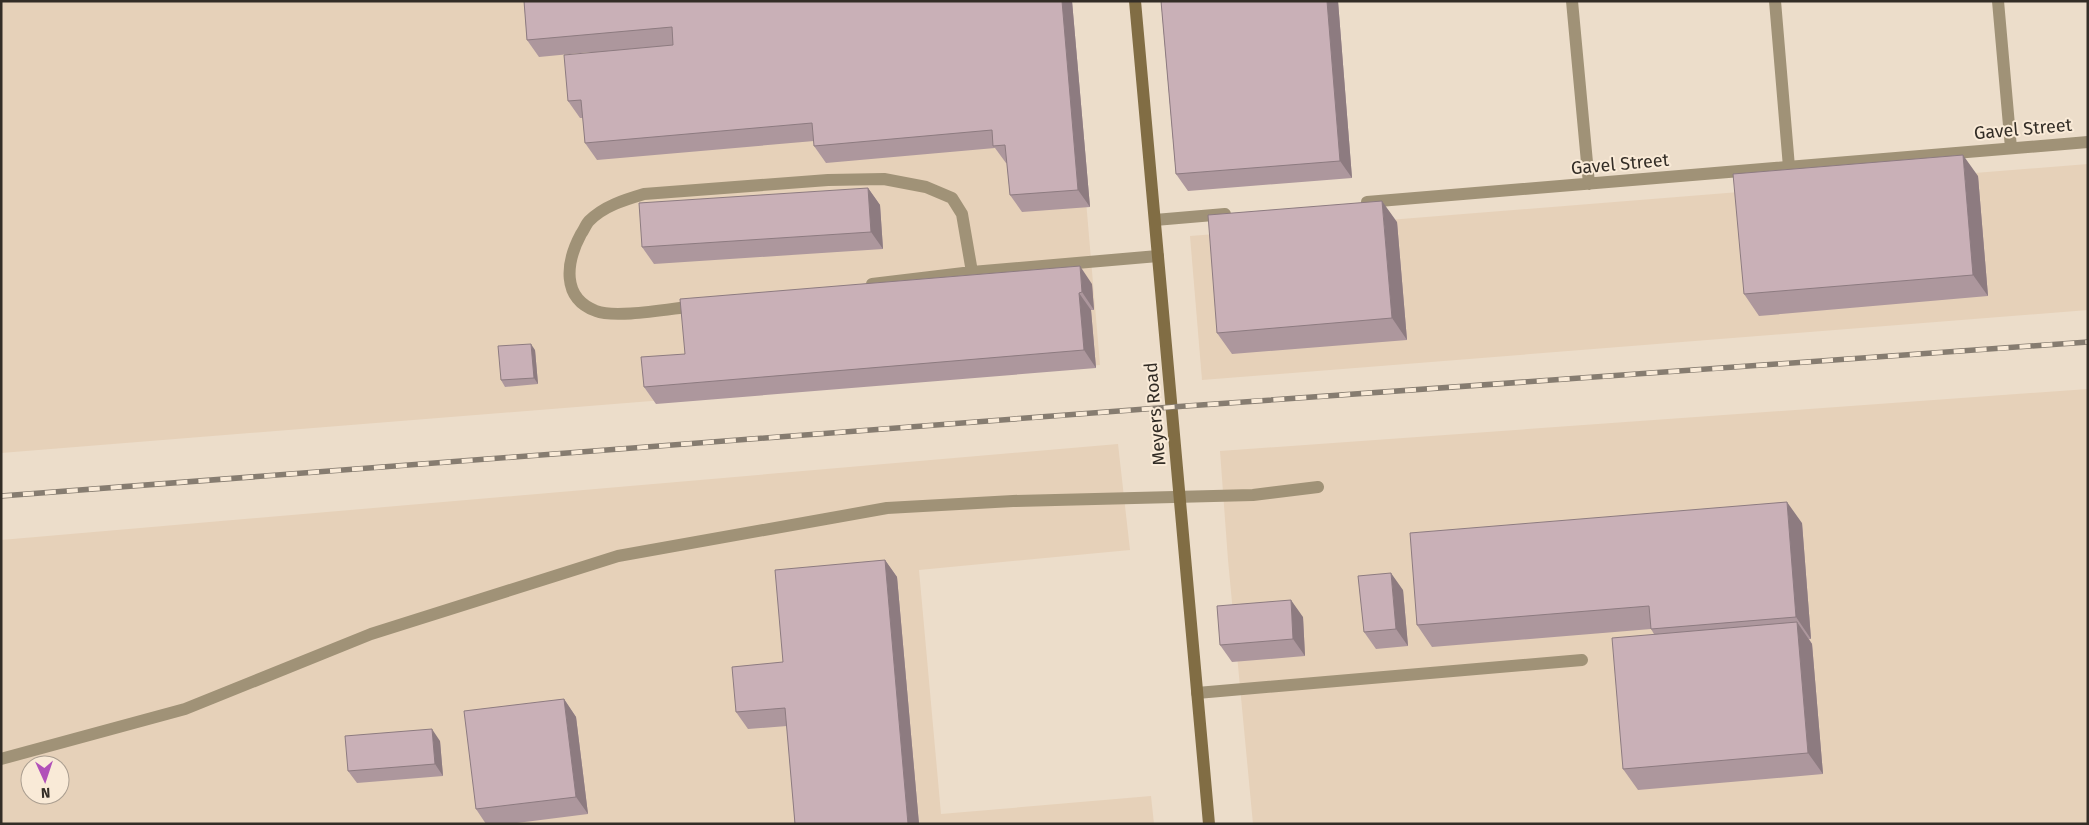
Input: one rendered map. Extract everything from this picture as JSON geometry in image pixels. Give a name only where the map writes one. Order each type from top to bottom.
[{"type":"street","name":"Meyers Road","points":[[1136,1],[1209,824]]},
{"type":"street","points":[[1572,1],[1588,184]]},
{"type":"street","points":[[1775,1],[1789,167]]},
{"type":"street","points":[[1998,1],[2011,148]]},
{"type":"street","name":"Gavel Street","points":[[1352,204],[2088,142]]},
{"type":"street","points":[[709,304],[631,314],[598,312],[580,303],[568,279],[573,248],[589,222],[615,203],[644,194],[828,180],[884,179],[926,187],[952,198],[962,214],[972,272]]},
{"type":"street","points":[[1155,220],[1234,214]]},
{"type":"street","points":[[855,286],[972,272],[1158,256]]},
{"type":"street","points":[[1,759],[185,709],[372,634],[618,556],[887,508],[1013,501],[1253,495],[1318,487]]},
{"type":"street","points":[[1197,693],[1582,660]]},
{"type":"shaded area","points":[[1,1],[1069,1],[1100,365],[1,453]]},
{"type":"shaded area","points":[[2088,164],[2088,310],[1202,380],[1190,236]]},
{"type":"shaded area","points":[[2088,389],[2088,824],[1253,824],[1228,560],[1220,451]]},
{"type":"shaded area","points":[[1118,444],[1130,550],[919,570],[941,814],[1151,796],[1154,824],[1,824],[1,540]]},
{"type":"building","points":[[524,1],[1062,1],[1078,190],[1010,195],[1005,145],[993,146],[992,130],[814,146],[812,123],[585,143],[581,100],[568,101],[564,55],[673,45],[672,27],[527,40]]},
{"type":"building","points":[[1161,1],[1327,1],[1340,161],[1176,174]]},
{"type":"building","points":[[1963,155],[1973,275],[1744,294],[1733,174]]},
{"type":"building","points":[[868,188],[871,232],[642,247],[639,203]]},
{"type":"building","points":[[1382,201],[1392,318],[1217,333],[1208,215]]},
{"type":"building","points":[[1080,266],[1082,292],[1079,293],[1084,350],[644,387],[641,357],[685,354],[680,299]]},
{"type":"building","points":[[531,344],[534,378],[501,380],[498,346]]},
{"type":"building","points":[[1787,502],[1796,617],[1651,629],[1649,606],[1417,625],[1410,533]]},
{"type":"building","points":[[885,560],[908,824],[795,824],[785,708],[736,712],[732,667],[783,662],[775,570]]},
{"type":"building","points":[[1391,573],[1396,629],[1364,632],[1358,576]]},
{"type":"building","points":[[1291,600],[1293,639],[1220,645],[1217,606]]},
{"type":"building","points":[[1797,622],[1808,753],[1623,769],[1612,638]]},
{"type":"building","points":[[564,699],[576,797],[476,809],[464,711]]},
{"type":"building","points":[[432,729],[435,764],[348,771],[345,736]]},
{"type":"railway","points":[[1,496],[1172,407],[2088,342]]}]
